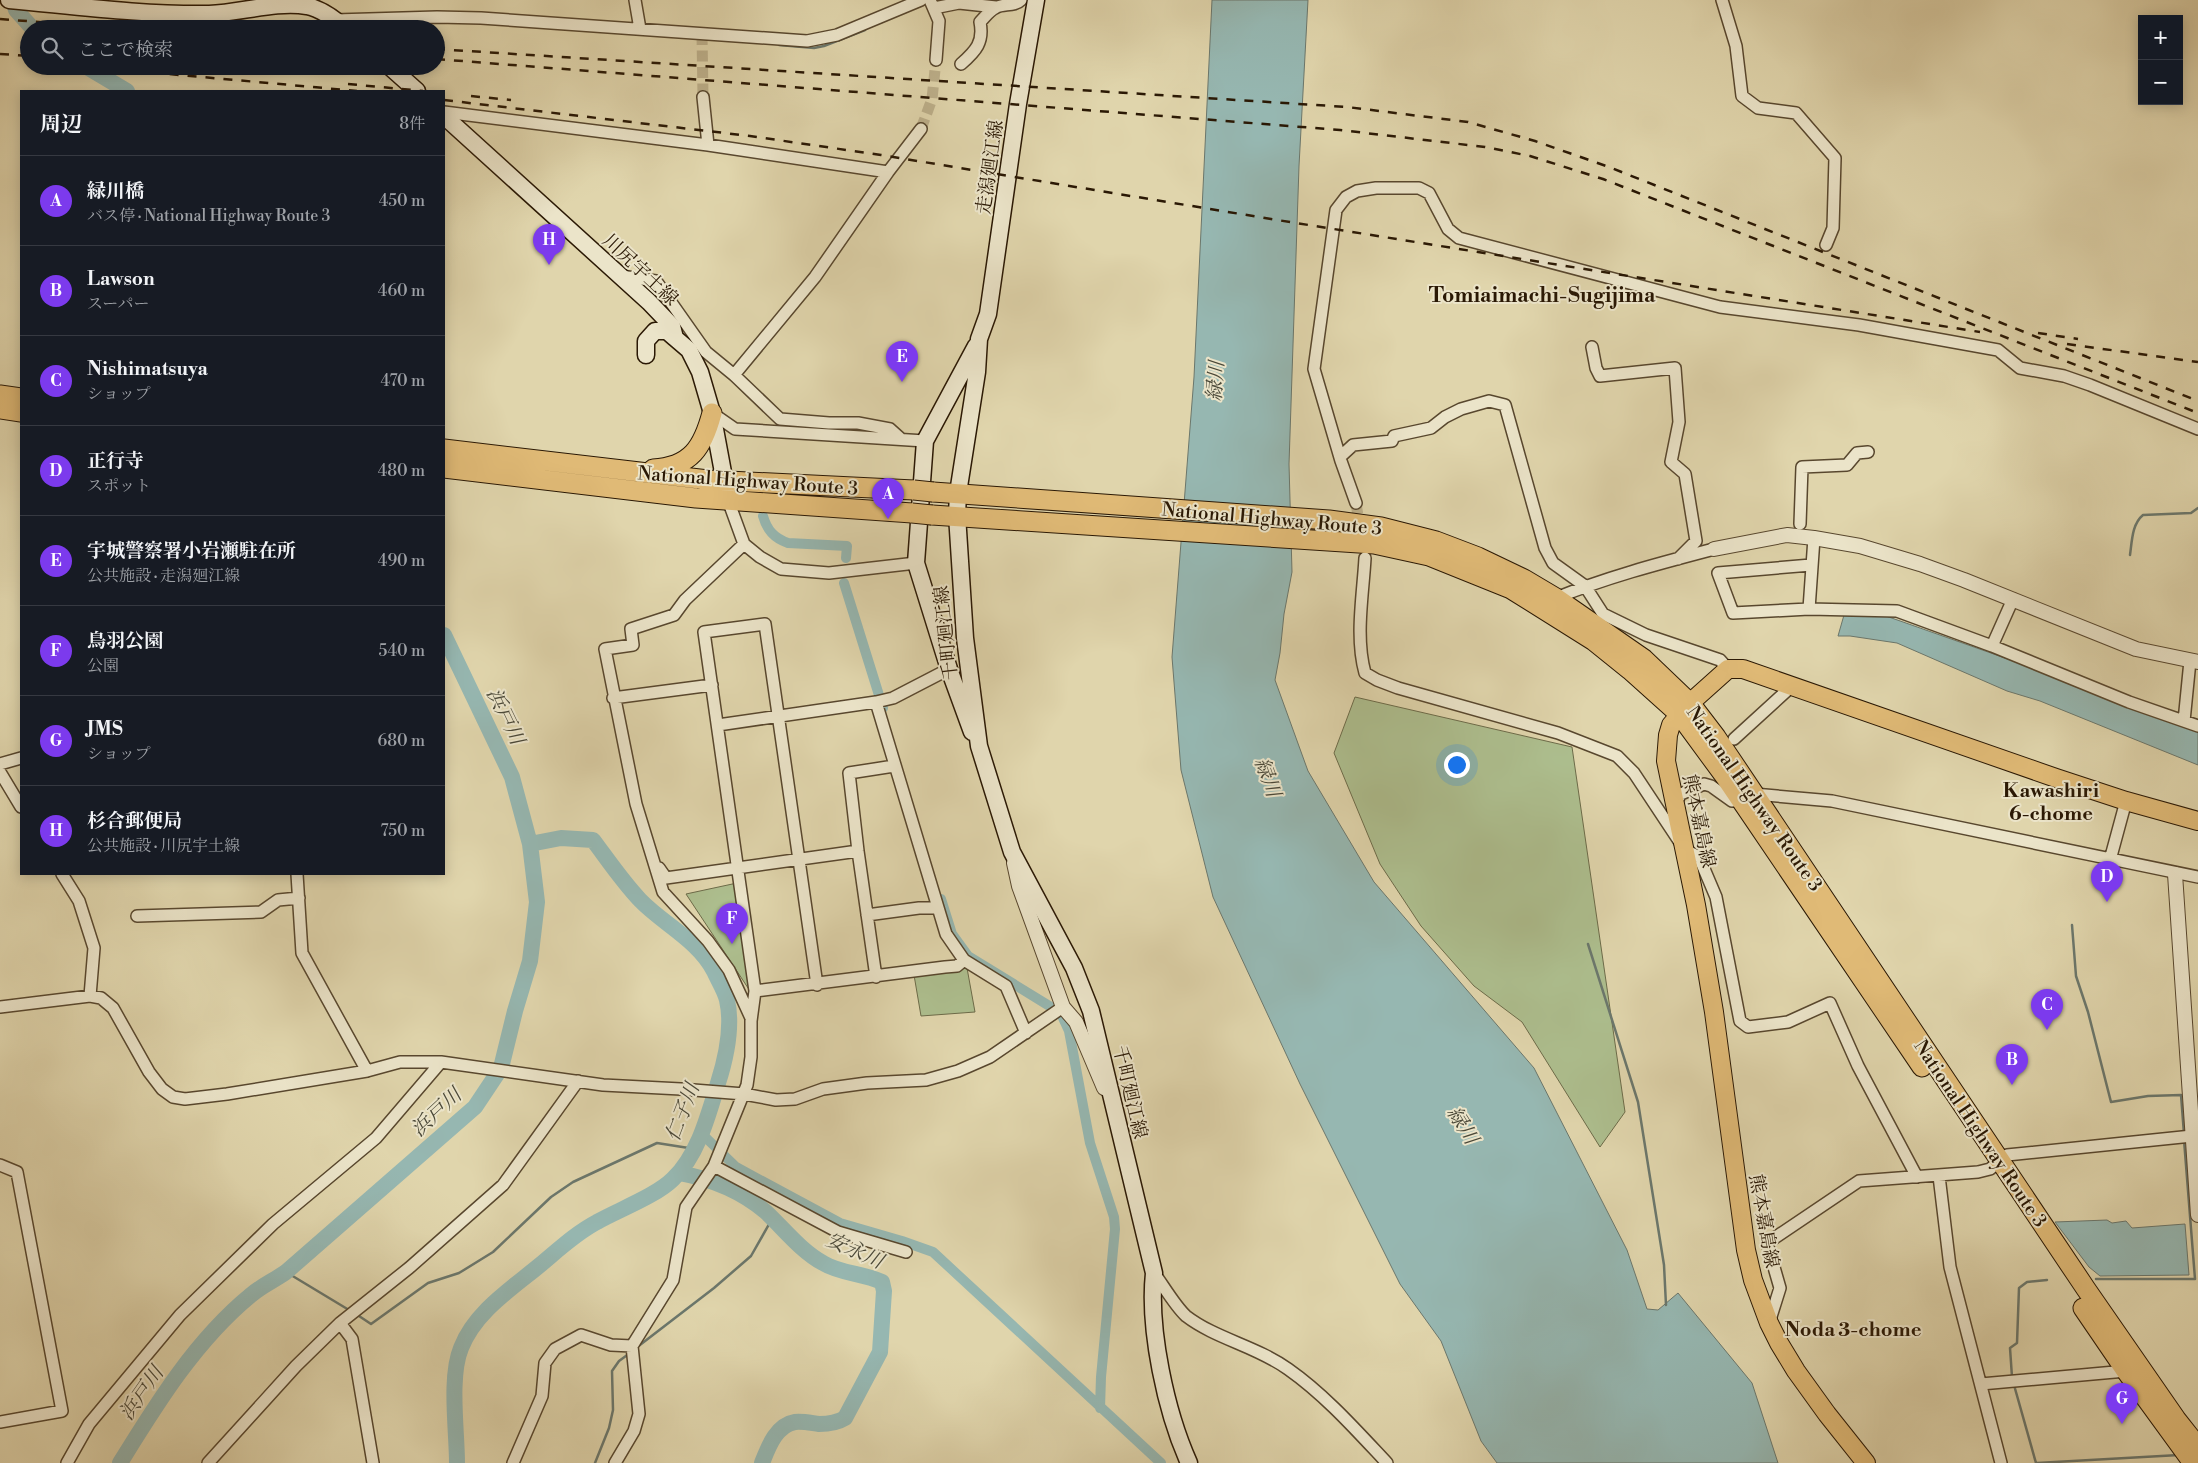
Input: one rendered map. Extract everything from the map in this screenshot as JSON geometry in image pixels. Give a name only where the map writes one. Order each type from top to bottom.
[{"type":"highway","points":[[0,395],[20,398]]},
{"type":"highway","points":[[0,409],[20,412]]},
{"type":"highway","points":[[624,471],[658,469],[676,465],[689,457],[703,443],[712,413]]},
{"type":"highway","name":"National Highway Route 3","points":[[445,449],[624,471],[727,491],[912,513],[1374,544],[1429,556],[1511,589],[1594,641],[1684,709]]},
{"type":"highway","name":"National Highway Route 3","points":[[445,468],[696,498],[727,491],[914,490],[1329,520],[1381,527],[1436,541],[1478,557],[1524,579],[1556,598],[1644,659],[1684,709],[1747,797],[1994,1165],[2126,1372],[2193,1463]]},
{"type":"highway","name":"National Highway Route 3","points":[[1994,1165],[2198,1447]]},
{"type":"main road","points":[[8,0],[124,6],[208,14],[311,3],[334,20]]},
{"type":"main road","name":"走潟廻江線","points":[[916,563],[925,441],[979,339],[988,314],[1018,104],[1036,0]]},
{"type":"main road","points":[[398,75],[416,90]]},
{"type":"main road","name":"川尻宇土線","points":[[445,117],[621,276],[672,326],[675,338],[689,350],[700,372],[712,413],[727,491]]},
{"type":"main road","points":[[646,354],[646,341],[655,331],[668,331],[675,338]]},
{"type":"main road","name":"走潟廻江線","points":[[962,516],[979,339]]},
{"type":"main road","name":"千町廻江線","points":[[962,516],[965,638],[979,746],[1012,852],[1078,976],[1091,1011],[1154,1273],[1152,1290],[1157,1348],[1171,1413],[1189,1463]]},
{"type":"main road","name":"千町廻江線","points":[[916,563],[968,725],[979,746]]},
{"type":"main road","points":[[1728,669],[1743,669],[2126,801],[2198,820]]},
{"type":"main road","name":"熊本嘉島線","points":[[1728,669],[1684,709],[1671,725],[1668,735],[1666,761],[1685,850],[1714,1012],[1746,1250],[1753,1280],[1769,1323],[1796,1371],[1866,1463]]},
{"type":"street","points":[[635,0],[640,29]]},
{"type":"street","points":[[395,20],[437,17],[481,18],[807,41],[837,35],[893,5],[921,0]]},
{"type":"street","points":[[936,60],[939,22],[932,4],[959,3],[996,6],[1014,4],[1021,0]]},
{"type":"street","points":[[1722,0],[1736,46],[1742,96],[1758,108],[1796,113],[1835,158],[1833,228],[1826,245]]},
{"type":"street","points":[[961,64],[972,54],[982,35],[980,22],[996,6]]},
{"type":"street","points":[[703,97],[708,145]]},
{"type":"street","points":[[445,112],[708,145],[888,172]]},
{"type":"street","points":[[734,375],[815,277],[888,172],[921,129]]},
{"type":"street","points":[[1356,504],[1314,369],[1336,210],[1346,197],[1357,191],[1376,188],[1419,188],[1430,193],[1448,229],[1459,238],[1720,307],[1859,326],[1998,350],[2020,368],[2064,376],[2198,429]]},
{"type":"street","points":[[621,276],[656,281],[706,352],[734,375],[780,419],[858,423],[890,430],[900,438]]},
{"type":"street","points":[[1592,347],[1596,368],[1600,376],[1675,368],[1679,422],[1671,462],[1685,474],[1696,541],[1678,558]]},
{"type":"street","points":[[1340,457],[1353,445],[1392,441],[1394,436],[1431,428],[1445,417],[1461,409],[1489,401],[1505,405],[1545,548],[1553,563],[1585,586],[1603,614],[1646,635],[1720,660],[1728,669]]},
{"type":"street","points":[[712,413],[735,429],[925,441]]},
{"type":"street","points":[[1800,524],[1802,467],[1847,465],[1857,453],[1868,452]]},
{"type":"street","points":[[727,491],[744,544],[774,565],[794,572],[829,573],[916,563]]},
{"type":"street","points":[[1556,598],[1585,586],[1678,558],[1775,536],[1814,538],[1860,546],[1920,564],[2136,649],[2194,661],[2184,721]]},
{"type":"street","points":[[1809,609],[1814,538]]},
{"type":"street","points":[[744,544],[685,600],[674,615],[631,629],[633,645],[605,649],[636,804],[663,892],[708,941],[729,970],[751,1021]]},
{"type":"street","points":[[1365,558],[1361,621],[1362,662],[1366,673],[1377,680],[1398,688],[1558,733],[1617,756],[1634,773],[1685,850],[1698,857],[1716,897],[1740,1021],[1748,1027],[1788,1022],[1830,1003],[1858,1066],[1917,1176]]},
{"type":"street","points":[[1811,565],[1718,573],[1733,613],[1809,609],[1897,611],[1992,646],[2129,702],[2198,726]]},
{"type":"street","points":[[1992,646],[2013,599]]},
{"type":"street","points":[[615,1463],[634,1431],[639,1414],[632,1346],[674,1280],[686,1207],[714,1166],[744,1094],[751,1057],[751,1021],[755,991],[704,632],[765,624],[818,985]]},
{"type":"street","points":[[718,725],[893,698],[949,669]]},
{"type":"street","points":[[614,698],[712,685]]},
{"type":"street","points":[[1734,739],[1792,686]]},
{"type":"street","points":[[876,702],[946,934],[964,960],[1006,986],[1026,1033]]},
{"type":"street","points":[[0,764],[20,758]]},
{"type":"street","points":[[876,977],[849,773],[894,766]]},
{"type":"street","points":[[0,772],[20,805]]},
{"type":"street","points":[[1674,803],[1689,789],[1704,784],[1732,801],[1747,797],[1832,801],[2175,874],[2197,875]]},
{"type":"street","points":[[2110,860],[2126,801]]},
{"type":"street","points":[[655,862],[666,878],[858,851]]},
{"type":"street","points":[[1012,852],[1019,886],[1063,1007],[1076,1022],[1116,1112]]},
{"type":"street","points":[[2175,874],[2194,1102],[2192,1136],[2197,1172],[2198,1215]]},
{"type":"street","points":[[63,875],[79,901],[94,948],[90,996]]},
{"type":"street","points":[[297,875],[302,953],[367,1071]]},
{"type":"street","points":[[137,916],[261,912],[278,900],[298,898]]},
{"type":"street","points":[[867,916],[919,908],[938,908]]},
{"type":"street","points":[[755,991],[818,985],[957,966],[964,960]]},
{"type":"street","points":[[0,1006],[90,996],[101,998],[113,1008],[148,1072],[162,1089],[173,1097],[185,1099],[367,1071],[400,1062],[441,1062],[603,1085],[744,1094],[776,1100],[795,1099],[822,1089],[867,1083],[926,1080],[958,1071],[990,1057],[1063,1007]]},
{"type":"street","points":[[67,1463],[89,1424],[180,1315],[274,1224],[376,1138],[441,1062]]},
{"type":"street","points":[[208,1463],[296,1366],[340,1323],[409,1268],[503,1185],[578,1080]]},
{"type":"street","points":[[1769,1323],[1780,1288],[1767,1243],[1859,1181],[1978,1172],[1994,1165],[2007,1155],[2192,1136]]},
{"type":"street","points":[[0,1165],[17,1172],[62,1412],[0,1422]]},
{"type":"street","points":[[714,1166],[838,1232],[906,1252]]},
{"type":"street","points":[[1939,1176],[1950,1266],[2001,1463]]},
{"type":"street","points":[[1154,1273],[1185,1315],[1219,1335],[1254,1349],[1288,1368],[1326,1400],[1387,1463]]},
{"type":"street","points":[[340,1323],[352,1338],[374,1463]]},
{"type":"street","points":[[513,1463],[542,1396],[545,1364],[555,1349],[581,1335],[611,1345],[632,1346]]},
{"type":"street","points":[[1981,1384],[2126,1372]]},
{"type":"green space","points":[[1355,697],[1572,747],[1625,1112],[1600,1147],[1522,1022],[1474,986],[1421,926],[1380,864],[1334,753]]},
{"type":"green space","points":[[737,883],[752,994],[686,894]]},
{"type":"green space","points":[[967,968],[975,1012],[921,1016],[914,975]]},
{"type":"water","name":"緑川","points":[[1212,0],[1308,0],[1299,166],[1289,464],[1292,572],[1275,680],[1308,771],[1374,882],[1534,1068],[1627,1250],[1647,1309],[1658,1310],[1678,1293],[1752,1383],[1778,1463],[1497,1463],[1481,1441],[1441,1341],[1400,1284],[1300,1084],[1213,897],[1181,770],[1172,657],[1194,377]]},
{"type":"water","points":[[1844,615],[1886,616],[2039,670],[2198,732],[2198,765],[2040,701],[2007,691],[1897,643],[1838,636]]},
{"type":"water","points":[[2107,1220],[2112,1223],[2126,1221],[2132,1228],[2185,1224],[2189,1275],[2100,1276],[2089,1267],[2055,1222]]},
{"type":"waterway","name":"浜戸川","points":[[13,0],[16,10],[25,20]]},
{"type":"waterway","points":[[779,45],[814,48],[865,30]]},
{"type":"waterway","name":"浜戸川","points":[[100,75],[125,90]]},
{"type":"waterway","points":[[2130,555],[2135,528],[2143,515],[2191,513],[2198,508]]},
{"type":"waterway","points":[[763,516],[772,533],[783,541],[788,543],[847,546],[846,558]]},
{"type":"waterway","points":[[844,583],[883,708]]},
{"type":"waterway","name":"浜戸川","points":[[120,1463],[179,1373],[195,1352],[231,1313],[259,1289],[286,1272],[475,1107],[501,1068],[530,961],[537,902],[530,844],[512,777],[445,637]]},
{"type":"waterway","name":"仁子川","points":[[457,1463],[454,1404],[455,1374],[457,1360],[467,1335],[475,1323],[495,1302],[574,1236],[589,1226],[657,1191],[673,1179],[682,1169],[696,1147],[706,1122],[728,1042],[729,1010],[727,1000],[707,960],[690,941],[640,900],[593,840],[561,838],[530,844]]},
{"type":"waterway","points":[[941,899],[952,934],[968,956],[1051,1007]]},
{"type":"waterway","points":[[2072,925],[2076,976],[2088,1012],[2111,1102],[2148,1096],[2181,1095],[2184,1134]]},
{"type":"waterway","points":[[1588,944],[1638,1102],[1664,1265],[1666,1305]]},
{"type":"waterway","points":[[1063,1018],[1069,1031],[1090,1143],[1114,1217],[1115,1229],[1101,1377],[1100,1408]]},
{"type":"waterway","points":[[701,1133],[736,1167],[840,1223],[933,1252],[1161,1463]]},
{"type":"waterway","points":[[2096,1279],[2195,1279],[2184,1140]]},
{"type":"waterway","points":[[356,1314],[371,1324],[428,1283],[459,1273],[493,1252],[551,1197],[573,1182],[657,1143],[695,1149]]},
{"type":"waterway","name":"安永川","points":[[679,1173],[714,1182],[746,1197],[766,1212],[807,1252],[830,1267],[882,1282],[884,1291],[880,1352],[845,1418],[829,1423],[795,1422],[788,1424],[778,1432],[762,1463]]},
{"type":"waterway","points":[[636,1348],[714,1288],[751,1256],[772,1219]]},
{"type":"waterway","points":[[286,1272],[349,1310]]},
{"type":"waterway","points":[[2012,1377],[2010,1348],[2017,1343],[2019,1288],[2027,1282],[2047,1280]]},
{"type":"waterway","points":[[595,1463],[609,1428],[613,1410],[612,1371],[619,1361],[630,1353]]},
{"type":"waterway","points":[[2014,1385],[2036,1463]]},
{"type":"waterway","points":[[2037,1463],[2179,1455]]},
{"type":"tunnel","points":[[702,34],[703,97]]},
{"type":"tunnel","points":[[921,129],[932,99],[936,60]]},
{"type":"tunnel","points":[[1356,503],[1360,529]]},
{"type":"railway","points":[[0,19],[20,21]]},
{"type":"railway","points":[[445,50],[1347,107],[1468,122],[1535,141],[1609,167],[2198,401]]},
{"type":"railway","points":[[0,54],[20,55]]},
{"type":"railway","points":[[445,60],[1340,130],[1485,147],[1530,156],[1603,179],[2198,413]]},
{"type":"railway","points":[[180,75],[346,90]]},
{"type":"railway","points":[[348,84],[412,90]]},
{"type":"railway","points":[[471,96],[511,100]]},
{"type":"railway","points":[[445,100],[750,136],[881,155],[1980,332]]},
{"type":"railway","points":[[2038,333],[2078,339]]},
{"type":"railway","points":[[2067,344],[2198,362]]},
{"type":"place","name":"杉合郵便局","points":[[549,265]]},
{"type":"place","name":"宇城警察署小岩瀬駐在所","points":[[902,382]]},
{"type":"place","name":"緑川橋","points":[[888,519]]},
{"type":"place","name":"正行寺","points":[[2107,902]]},
{"type":"place","name":"鳥羽公園","points":[[732,944]]},
{"type":"place","name":"Nishimatsuya","points":[[2047,1030]]},
{"type":"place","name":"Lawson","points":[[2012,1085]]},
{"type":"place","name":"JMS","points":[[2122,1424]]},
{"type":"district","name":"Tomiaimachi-Sugijima","points":[[1542,295]]},
{"type":"district","name":"Kawashiri 6-chome","points":[[2051,802]]},
{"type":"district","name":"Noda 3-chome","points":[[1853,1329]]}]
